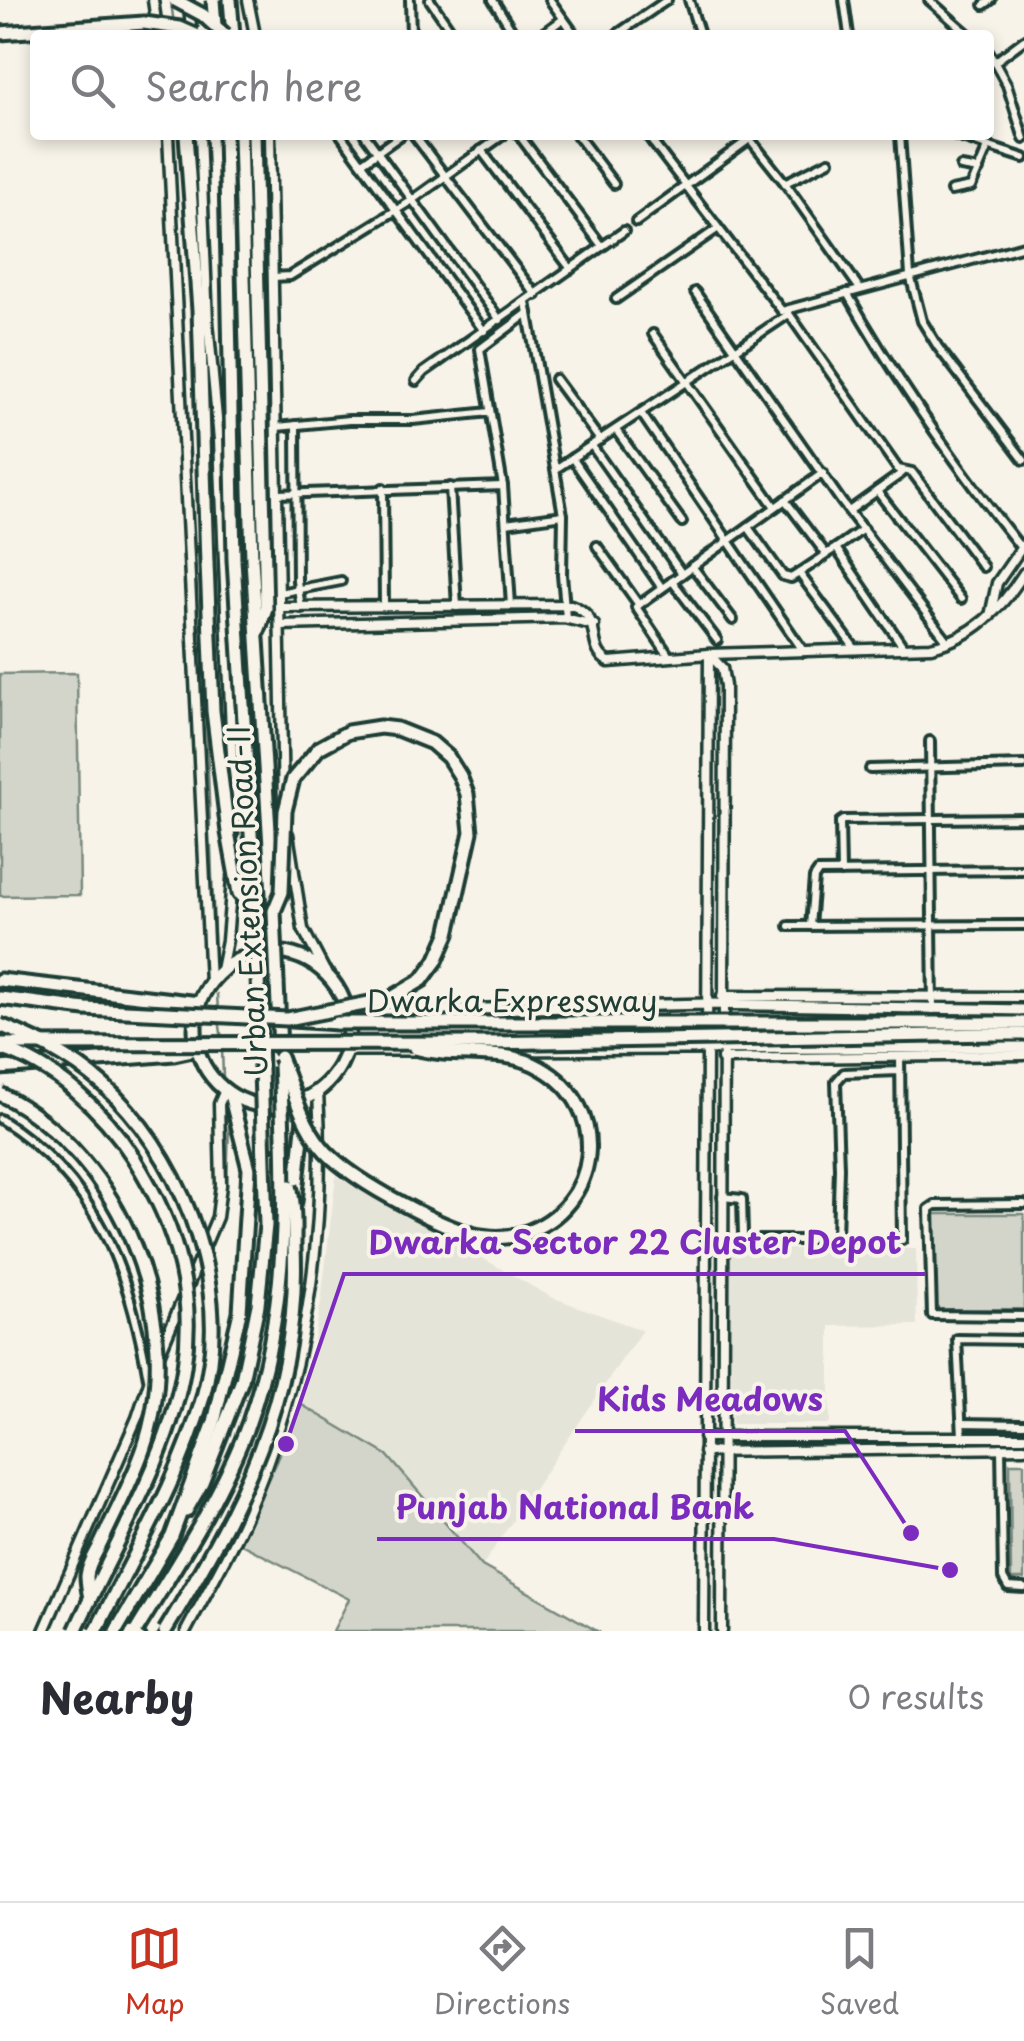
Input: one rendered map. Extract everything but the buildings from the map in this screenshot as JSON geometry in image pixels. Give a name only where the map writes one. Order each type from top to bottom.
[{"type":"highway","points":[[182,0],[191,30]]},
{"type":"highway","points":[[182,0],[219,30]]},
{"type":"highway","points":[[213,0],[216,30]]},
{"type":"highway","points":[[230,0],[233,30]]},
{"type":"highway","points":[[38,30],[144,23],[184,30]]},
{"type":"highway","points":[[0,32],[30,30]]},
{"type":"highway","points":[[186,140],[199,310],[213,712],[239,894],[256,914]]},
{"type":"highway","name":"Urban Extension Road-II","points":[[172,1536],[202,1483],[242,1380],[258,1305],[266,1225],[256,914],[234,560],[223,140]]},
{"type":"highway","name":"Urban Extension Road-II","points":[[136,1631],[197,1530],[248,1425],[276,1310],[284,1248],[285,1173],[274,911],[256,638],[240,140]]},
{"type":"highway","points":[[254,140],[266,608],[256,638]]},
{"type":"highway","points":[[274,911],[282,892],[285,811],[294,779],[319,748],[348,732],[380,727],[414,734],[448,757],[468,794],[471,832],[448,934],[436,961],[422,980],[390,999],[287,1020]]},
{"type":"highway","points":[[288,952],[308,960],[326,973],[340,991],[348,1012],[347,1050],[340,1066],[312,1095],[287,1105],[247,1102],[228,1092],[204,1066],[197,1049],[194,1026],[199,1002],[210,982],[221,970],[252,954],[288,952]]},
{"type":"highway","points":[[0,980],[199,1002]]},
{"type":"highway","name":"Dwarka Expressway","points":[[0,998],[85,1009],[287,1020],[439,1025],[996,1029],[1024,1034]]},
{"type":"highway","name":"Dwarka Expressway","points":[[0,1046],[401,1043],[996,1029],[1024,1023]]},
{"type":"highway","points":[[0,1025],[54,1049],[87,1071],[140,1126],[162,1159],[196,1228],[213,1312],[204,1394],[164,1500],[96,1631]]},
{"type":"highway","points":[[280,1057],[301,1111],[324,1151],[355,1176],[457,1229],[489,1237],[520,1235],[561,1212],[586,1170],[588,1126],[574,1096],[560,1080],[531,1062],[512,1057],[436,1054],[401,1043]]},
{"type":"highway","name":"Dwarka Expressway","points":[[0,1046],[72,1088],[122,1140],[158,1205],[186,1289],[188,1348],[174,1420],[75,1631]]},
{"type":"highway","points":[[0,1068],[197,1049]]},
{"type":"highway","points":[[116,1631],[172,1536],[214,1422],[240,1312],[249,1169],[228,1092]]},
{"type":"highway","points":[[0,1094],[41,1122],[95,1177],[118,1213],[136,1253],[153,1315],[157,1380],[152,1412],[143,1449],[87,1572],[90,1599]]},
{"type":"highway","points":[[152,1631],[191,1568],[236,1480],[262,1415],[283,1331],[291,1276],[297,1172],[312,1095]]},
{"type":"highway","points":[[165,1631],[230,1518],[267,1433],[283,1379],[293,1332],[296,1276],[292,1191],[285,1173]]},
{"type":"main road","points":[[348,1012],[722,1001],[933,1011],[1024,1010]]},
{"type":"main road","points":[[347,1050],[706,1049],[722,1054],[1024,1046]]},
{"type":"street","points":[[154,0],[157,30]]},
{"type":"street","points":[[248,0],[254,30]]},
{"type":"street","points":[[410,0],[411,30]]},
{"type":"street","points":[[430,0],[451,30]]},
{"type":"street","points":[[493,0],[512,30]]},
{"type":"street","points":[[550,0],[571,30]]},
{"type":"street","points":[[623,30],[667,0]]},
{"type":"street","points":[[689,0],[698,30]]},
{"type":"street","points":[[844,0],[848,30]]},
{"type":"street","points":[[929,0],[963,30]]},
{"type":"street","points":[[548,30],[563,19]]},
{"type":"street","points":[[996,61],[1024,40]]},
{"type":"street","points":[[994,58],[1024,139]]},
{"type":"street","points":[[168,140],[210,982]]},
{"type":"street","points":[[200,140],[208,322],[220,459],[233,780],[232,888],[221,970]]},
{"type":"street","points":[[270,140],[282,799],[303,929],[326,973]]},
{"type":"street","points":[[345,140],[484,332]]},
{"type":"street","points":[[368,140],[500,320]]},
{"type":"street","points":[[362,164],[394,140]]},
{"type":"street","points":[[418,140],[536,296]]},
{"type":"street","points":[[274,277],[290,276],[411,201],[496,140]]},
{"type":"street","points":[[523,140],[602,247]]},
{"type":"street","points":[[581,140],[614,184]]},
{"type":"street","points":[[651,140],[775,305],[788,313],[903,472]]},
{"type":"street","points":[[653,143],[657,140]]},
{"type":"street","points":[[636,222],[748,140]]},
{"type":"street","points":[[754,140],[860,290]]},
{"type":"street","points":[[900,140],[910,275],[928,332],[1024,460]]},
{"type":"street","points":[[968,140],[1024,158]]},
{"type":"street","points":[[952,191],[972,188],[988,147]]},
{"type":"street","points":[[481,150],[571,269]]},
{"type":"street","points":[[785,182],[829,161]]},
{"type":"street","points":[[961,166],[979,170]]},
{"type":"street","points":[[616,300],[717,229]]},
{"type":"street","points":[[416,381],[624,231]]},
{"type":"street","points":[[557,468],[788,313],[910,275],[1024,246]]},
{"type":"street","points":[[694,292],[849,512],[948,643]]},
{"type":"street","points":[[847,293],[926,422],[1023,546],[997,583],[990,616]]},
{"type":"street","points":[[526,302],[563,515],[566,618]]},
{"type":"street","points":[[511,605],[503,486],[480,349],[528,313]]},
{"type":"street","points":[[653,334],[775,507]]},
{"type":"street","points":[[556,379],[600,440]]},
{"type":"street","points":[[276,426],[490,412]]},
{"type":"street","points":[[641,413],[804,652]]},
{"type":"street","points":[[296,425],[297,590],[301,608]]},
{"type":"street","points":[[616,430],[682,522]]},
{"type":"street","points":[[592,446],[682,574]]},
{"type":"street","points":[[572,458],[662,588]]},
{"type":"street","points":[[849,512],[903,472],[912,472],[984,567]]},
{"type":"street","points":[[669,656],[636,608],[823,474]]},
{"type":"street","points":[[278,494],[503,486]]},
{"type":"street","points":[[450,487],[457,607]]},
{"type":"street","points":[[383,488],[384,608]]},
{"type":"street","points":[[878,491],[962,598]]},
{"type":"street","points":[[785,500],[826,554]]},
{"type":"street","points":[[506,523],[563,515]]},
{"type":"street","points":[[748,527],[783,576],[791,578],[862,529]]},
{"type":"street","points":[[597,546],[639,605]]},
{"type":"street","points":[[836,548],[904,648]]},
{"type":"street","points":[[692,566],[733,620]]},
{"type":"street","points":[[799,573],[856,650]]},
{"type":"street","points":[[279,608],[564,604],[581,608],[594,625],[598,652],[604,660],[904,648],[948,643],[967,634],[990,616],[1024,573]]},
{"type":"street","points":[[672,580],[716,640]]},
{"type":"street","points":[[279,592],[341,582]]},
{"type":"street","points":[[280,625],[566,618],[594,625]]},
{"type":"street","points":[[704,1631],[709,654]]},
{"type":"street","points":[[709,654],[724,674],[722,1631]]},
{"type":"street","points":[[930,741],[933,1011]]},
{"type":"street","points":[[870,769],[1024,765]]},
{"type":"street","points":[[842,872],[843,820],[1024,818]]},
{"type":"street","points":[[810,926],[815,874],[1024,870]]},
{"type":"street","points":[[790,926],[1024,925]]},
{"type":"street","points":[[708,962],[724,962]]},
{"type":"street","points":[[722,1001],[1024,996]]},
{"type":"street","points":[[722,1054],[1024,1055]]},
{"type":"street","points":[[900,1055],[902,1240],[844,1246],[837,1237],[836,1082],[844,1073],[900,1071]]},
{"type":"street","points":[[44,1631],[137,1418],[148,1380],[217,1217],[221,1185],[219,1104],[228,1092]]},
{"type":"street","points":[[186,1631],[245,1520],[289,1400],[314,1277],[320,1185],[312,1095]]},
{"type":"street","points":[[0,1119],[55,1160],[100,1222],[132,1299],[148,1380]]},
{"type":"street","points":[[722,1198],[742,1199],[743,1235],[747,1240],[810,1240]]},
{"type":"street","points":[[1024,1204],[935,1204],[929,1210],[928,1238],[932,1315],[1024,1316]]},
{"type":"street","points":[[962,1436],[957,1340],[1024,1340]]},
{"type":"street","points":[[962,1423],[1024,1424]]},
{"type":"street","points":[[1001,1436],[1003,1578],[1008,1587],[1024,1588]]},
{"type":"street","points":[[704,1437],[1024,1436]]},
{"type":"street","points":[[704,1452],[1024,1448]]},
{"type":"shaded area","points":[[77,673],[80,895],[0,896],[0,674]]},
{"type":"shaded area","points":[[336,1176],[551,1297],[642,1330],[482,1566],[387,1455],[302,1405],[321,1302]]},
{"type":"shaded area","points":[[933,1214],[1024,1214],[1024,1309],[935,1310]]},
{"type":"shaded area","points":[[730,1249],[916,1249],[917,1325],[830,1326],[830,1424],[732,1424]]},
{"type":"shaded area","points":[[302,1405],[387,1455],[482,1566],[597,1631],[333,1631],[349,1599],[239,1543]]},
{"type":"shaded area","points":[[1010,1463],[1024,1463],[1024,1579],[1011,1579]]},
{"type":"waterway","points":[[171,2],[174,24]]},
{"type":"waterway","points":[[189,248],[210,826]]},
{"type":"waterway","points":[[211,846],[215,962]]},
{"type":"waterway","points":[[217,994],[218,1011]]},
{"type":"waterway","points":[[219,1019],[222,1040]]},
{"type":"waterway","points":[[222,1048],[223,1077]]},
{"type":"waterway","points":[[221,1214],[227,1184],[229,1126]]},
{"type":"waterway","points":[[207,1252],[213,1236]]},
{"type":"waterway","points":[[189,1298],[201,1268]]},
{"type":"waterway","points":[[162,1357],[181,1320]]},
{"type":"waterway","points":[[49,1631],[128,1449]]},
{"type":"place","name":"Dwarka Sector 22 Cluster Depot","points":[[286,1444]]},
{"type":"place","name":"Kids Meadows","points":[[911,1533]]},
{"type":"place","name":"Punjab National Bank","points":[[950,1570]]}]
